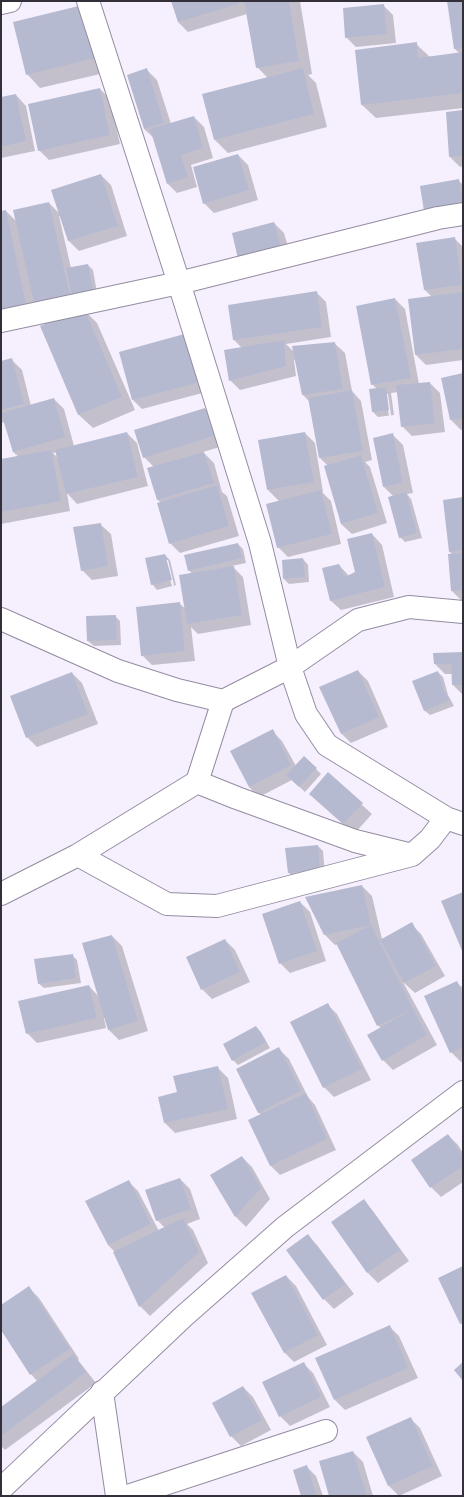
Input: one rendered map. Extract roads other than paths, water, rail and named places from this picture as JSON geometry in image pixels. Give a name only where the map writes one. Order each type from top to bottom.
[{"type":"street","points":[[1,3],[10,1]]},
{"type":"street","points":[[78,855],[166,904],[217,906],[412,855],[430,839],[455,821],[327,745],[306,714],[290,667],[260,543],[179,283],[88,1]]},
{"type":"street","points":[[1,321],[179,283],[438,218],[463,214]]},
{"type":"street","points":[[1,619],[118,671],[177,690],[223,702],[290,667],[358,620],[409,607],[463,612]]},
{"type":"street","points":[[1,894],[78,855],[197,782],[223,702]]},
{"type":"street","points":[[197,782],[236,798],[354,841],[412,855]]},
{"type":"street","points":[[1,1489],[184,1316],[285,1227],[463,1092]]},
{"type":"street","points":[[102,1392],[117,1496]]},
{"type":"street","points":[[128,1496],[326,1430]]}]
